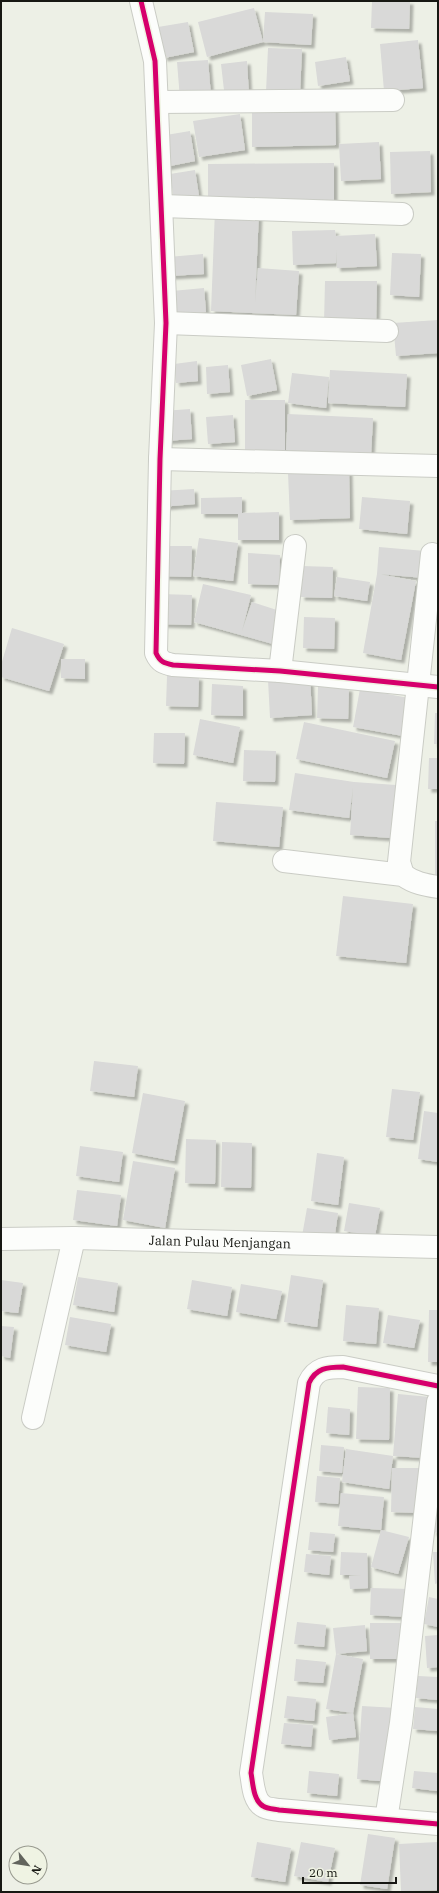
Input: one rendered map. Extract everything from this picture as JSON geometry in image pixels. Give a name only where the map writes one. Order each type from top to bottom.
[{"type":"street","points":[[141,1],[155,61],[166,323],[160,458],[156,654],[164,663],[173,665],[280,671],[428,686]]},
{"type":"street","points":[[157,102],[393,100]]},
{"type":"street","points":[[162,206],[402,214]]},
{"type":"street","points":[[166,323],[387,331]]},
{"type":"street","points":[[160,458],[438,466]]},
{"type":"street","points":[[280,671],[295,546]]},
{"type":"street","points":[[403,875],[399,862],[428,686],[432,554]]},
{"type":"street","points":[[284,861],[403,875],[411,881],[426,886],[438,887]]},
{"type":"street","points":[[34,1418],[74,1238]]},
{"type":"street","name":"Jalan Pulau Menjangan","points":[[1,1239],[74,1238],[438,1247]]},
{"type":"street","points":[[438,1386],[342,1367],[331,1367],[320,1370],[313,1375],[309,1383],[251,1773],[254,1791],[258,1801],[263,1806],[279,1810],[438,1824]]},
{"type":"street","points":[[386,1820],[402,1723],[438,1402]]},
{"type":"building","points":[[372,1],[410,1],[409,29],[371,28]]},
{"type":"building","points":[[254,8],[263,42],[207,57],[198,22]]},
{"type":"building","points":[[265,12],[313,14],[311,45],[263,42]]},
{"type":"building","points":[[188,22],[194,52],[164,58],[158,27]]},
{"type":"building","points":[[418,40],[423,88],[384,91],[380,44]]},
{"type":"building","points":[[268,48],[302,49],[300,93],[266,92]]},
{"type":"building","points":[[346,57],[350,81],[318,86],[315,62]]},
{"type":"building","points":[[208,60],[211,96],[180,99],[177,62]]},
{"type":"building","points":[[247,61],[249,96],[225,99],[221,64]]},
{"type":"building","points":[[335,108],[336,145],[252,147],[252,111]]},
{"type":"building","points":[[240,114],[245,150],[199,157],[193,121]]},
{"type":"building","points":[[190,131],[195,161],[165,167],[160,136]]},
{"type":"building","points":[[379,142],[381,179],[341,181],[339,144]]},
{"type":"building","points":[[430,151],[431,192],[391,194],[390,152]]},
{"type":"building","points":[[334,163],[334,201],[208,202],[208,164]]},
{"type":"building","points":[[195,170],[199,196],[174,200],[170,174]]},
{"type":"building","points":[[215,210],[259,211],[255,302],[258,268],[299,271],[296,315],[211,311]]},
{"type":"building","points":[[335,230],[336,236],[375,234],[377,266],[337,268],[336,250],[336,263],[293,265],[292,231]]},
{"type":"building","points":[[392,253],[421,254],[419,297],[390,295]]},
{"type":"building","points":[[203,254],[204,274],[169,276],[168,257]]},
{"type":"building","points":[[325,281],[377,281],[376,324],[324,323]]},
{"type":"building","points":[[204,288],[206,312],[174,315],[172,291]]},
{"type":"building","points":[[438,320],[438,353],[396,356],[393,323]]},
{"type":"building","points":[[271,359],[277,390],[247,396],[241,365]]},
{"type":"building","points":[[197,361],[198,381],[176,383],[174,364]]},
{"type":"building","points":[[228,365],[230,392],[207,394],[206,367]]},
{"type":"building","points":[[330,370],[407,374],[405,407],[328,403]]},
{"type":"building","points":[[292,373],[329,377],[326,408],[288,403]]},
{"type":"building","points":[[245,400],[285,400],[285,457],[245,457]]},
{"type":"building","points":[[190,409],[192,439],[165,441],[163,411]]},
{"type":"building","points":[[288,414],[373,418],[371,454],[286,450]]},
{"type":"building","points":[[233,415],[235,442],[208,444],[206,417]]},
{"type":"building","points":[[349,471],[350,518],[290,520],[288,473]]},
{"type":"building","points":[[194,489],[195,504],[161,507],[160,491]]},
{"type":"building","points":[[242,497],[242,513],[279,512],[279,540],[238,540],[238,514],[201,514],[201,498]]},
{"type":"building","points":[[362,497],[410,501],[407,534],[359,529]]},
{"type":"building","points":[[199,538],[238,543],[233,581],[193,576]]},
{"type":"building","points":[[161,546],[192,546],[191,577],[160,576]]},
{"type":"building","points":[[379,547],[425,551],[424,578],[379,574],[416,581],[401,660],[363,653],[377,574]]},
{"type":"building","points":[[248,553],[280,555],[279,585],[248,584]]},
{"type":"building","points":[[302,566],[333,567],[332,598],[301,597]]},
{"type":"building","points":[[337,577],[370,582],[367,601],[334,596]]},
{"type":"building","points":[[203,584],[251,595],[242,631],[252,602],[283,612],[273,644],[194,622]]},
{"type":"building","points":[[161,594],[192,595],[191,625],[160,624]]},
{"type":"building","points":[[304,617],[335,618],[334,649],[303,648]]},
{"type":"building","points":[[12,628],[64,644],[49,691],[1,677],[1,665]]},
{"type":"building","points":[[61,659],[85,659],[85,679],[61,678]]},
{"type":"building","points":[[167,676],[199,677],[198,707],[166,706]]},
{"type":"building","points":[[310,677],[312,715],[270,718],[268,680]]},
{"type":"building","points":[[212,684],[243,686],[243,716],[211,715]]},
{"type":"building","points":[[318,687],[349,688],[348,719],[317,718]]},
{"type":"building","points":[[360,689],[409,698],[403,736],[353,727]]},
{"type":"building","points":[[435,713],[438,713],[438,744],[434,744]]},
{"type":"building","points":[[200,719],[240,727],[233,763],[193,755]]},
{"type":"building","points":[[304,722],[395,741],[387,778],[296,759]]},
{"type":"building","points":[[154,733],[185,733],[184,764],[153,763]]},
{"type":"building","points":[[244,750],[276,751],[275,782],[243,781]]},
{"type":"building","points":[[429,758],[438,758],[438,789],[428,789]]},
{"type":"building","points":[[295,773],[354,782],[396,785],[391,838],[350,835],[353,788],[349,818],[289,810]]},
{"type":"building","points":[[216,802],[283,807],[279,847],[213,841]]},
{"type":"building","points":[[435,821],[438,821],[438,883],[435,883]]},
{"type":"building","points":[[343,896],[413,904],[406,963],[336,956]]},
{"type":"building","points":[[94,1061],[138,1066],[134,1097],[90,1091]]},
{"type":"building","points":[[392,1089],[420,1092],[413,1140],[386,1137]]},
{"type":"building","points":[[143,1093],[185,1101],[174,1161],[132,1153]]},
{"type":"building","points":[[424,1111],[438,1113],[438,1162],[418,1159]]},
{"type":"building","points":[[186,1139],[216,1140],[215,1184],[185,1183]]},
{"type":"building","points":[[222,1142],[252,1143],[251,1188],[221,1187]]},
{"type":"building","points":[[80,1146],[123,1152],[119,1182],[76,1176]]},
{"type":"building","points":[[317,1153],[344,1157],[338,1205],[311,1201]]},
{"type":"building","points":[[133,1161],[175,1168],[165,1228],[123,1220]]},
{"type":"building","points":[[77,1190],[121,1195],[117,1226],[73,1220]]},
{"type":"building","points":[[349,1203],[380,1208],[375,1236],[344,1231]]},
{"type":"building","points":[[307,1208],[338,1213],[334,1241],[302,1236]]},
{"type":"building","points":[[291,1275],[323,1280],[317,1327],[284,1322]]},
{"type":"building","points":[[78,1277],[118,1283],[114,1312],[73,1305]]},
{"type":"building","points":[[1,1280],[23,1283],[18,1313],[1,1311]]},
{"type":"building","points":[[192,1280],[232,1287],[227,1316],[187,1309]]},
{"type":"building","points":[[241,1284],[282,1291],[276,1319],[236,1312]]},
{"type":"building","points":[[346,1305],[379,1308],[376,1344],[343,1341]]},
{"type":"building","points":[[429,1310],[438,1310],[438,1362],[428,1362]]},
{"type":"building","points":[[388,1315],[420,1320],[414,1348],[383,1343]]},
{"type":"building","points":[[70,1317],[111,1324],[106,1352],[65,1345]]},
{"type":"building","points":[[1,1326],[14,1327],[10,1358],[1,1356]]},
{"type":"building","points":[[358,1387],[390,1388],[389,1440],[356,1439]]},
{"type":"building","points":[[398,1394],[430,1397],[425,1458],[393,1456]]},
{"type":"building","points":[[328,1407],[350,1409],[349,1435],[326,1433]]},
{"type":"building","points":[[321,1445],[344,1447],[342,1473],[319,1471]]},
{"type":"building","points":[[346,1449],[393,1456],[389,1489],[342,1482]]},
{"type":"building","points":[[392,1468],[422,1468],[421,1513],[391,1512]]},
{"type":"building","points":[[317,1476],[340,1478],[338,1504],[315,1502]]},
{"type":"building","points":[[341,1493],[384,1497],[381,1530],[338,1526]]},
{"type":"building","points":[[438,1511],[438,1533],[433,1532]]},
{"type":"building","points":[[381,1530],[409,1537],[398,1574],[371,1567]]},
{"type":"building","points":[[310,1532],[335,1534],[333,1552],[308,1550]]},
{"type":"building","points":[[341,1552],[367,1553],[368,1588],[350,1589],[349,1576],[361,1575],[340,1575]]},
{"type":"building","points":[[433,1552],[438,1552],[438,1583],[435,1584]]},
{"type":"building","points":[[306,1554],[331,1556],[329,1575],[304,1572]]},
{"type":"building","points":[[371,1588],[410,1589],[408,1617],[370,1615]]},
{"type":"building","points":[[429,1597],[438,1599],[438,1627],[424,1624]]},
{"type":"building","points":[[297,1622],[326,1625],[324,1647],[294,1644]]},
{"type":"building","points":[[370,1623],[402,1623],[403,1659],[370,1659]]},
{"type":"building","points":[[365,1625],[367,1651],[336,1654],[333,1628]]},
{"type":"building","points":[[438,1635],[438,1667],[427,1668],[425,1636]]},
{"type":"building","points":[[336,1654],[363,1659],[353,1713],[326,1709]]},
{"type":"building","points":[[296,1659],[326,1662],[323,1683],[294,1681]]},
{"type":"building","points":[[418,1676],[438,1677],[438,1700],[416,1698]]},
{"type":"building","points":[[287,1696],[316,1699],[314,1721],[284,1718]]},
{"type":"building","points":[[362,1706],[397,1708],[391,1782],[357,1779]]},
{"type":"building","points":[[415,1707],[438,1709],[438,1731],[413,1729]]},
{"type":"building","points":[[353,1713],[356,1737],[329,1740],[326,1717]]},
{"type":"building","points":[[284,1723],[313,1725],[311,1747],[281,1744]]},
{"type":"building","points":[[309,1771],[339,1774],[337,1796],[307,1793]]},
{"type":"building","points":[[414,1771],[438,1773],[437,1791],[412,1788]]},
{"type":"building","points":[[368,1834],[395,1838],[387,1889],[360,1885]]},
{"type":"building","points":[[257,1842],[291,1848],[285,1882],[251,1877]]},
{"type":"building","points":[[301,1842],[335,1848],[328,1882],[294,1876]]},
{"type":"building","points":[[438,1842],[438,1890],[401,1891],[399,1844]]},
{"type":"cycle path","points":[[141,1],[155,61],[166,323],[160,459],[156,653],[163,662],[173,665],[280,671],[438,687]]},
{"type":"cycle path","points":[[438,1386],[343,1367],[323,1369],[315,1374],[309,1383],[251,1773],[257,1800],[263,1806],[269,1808],[438,1824]]}]
